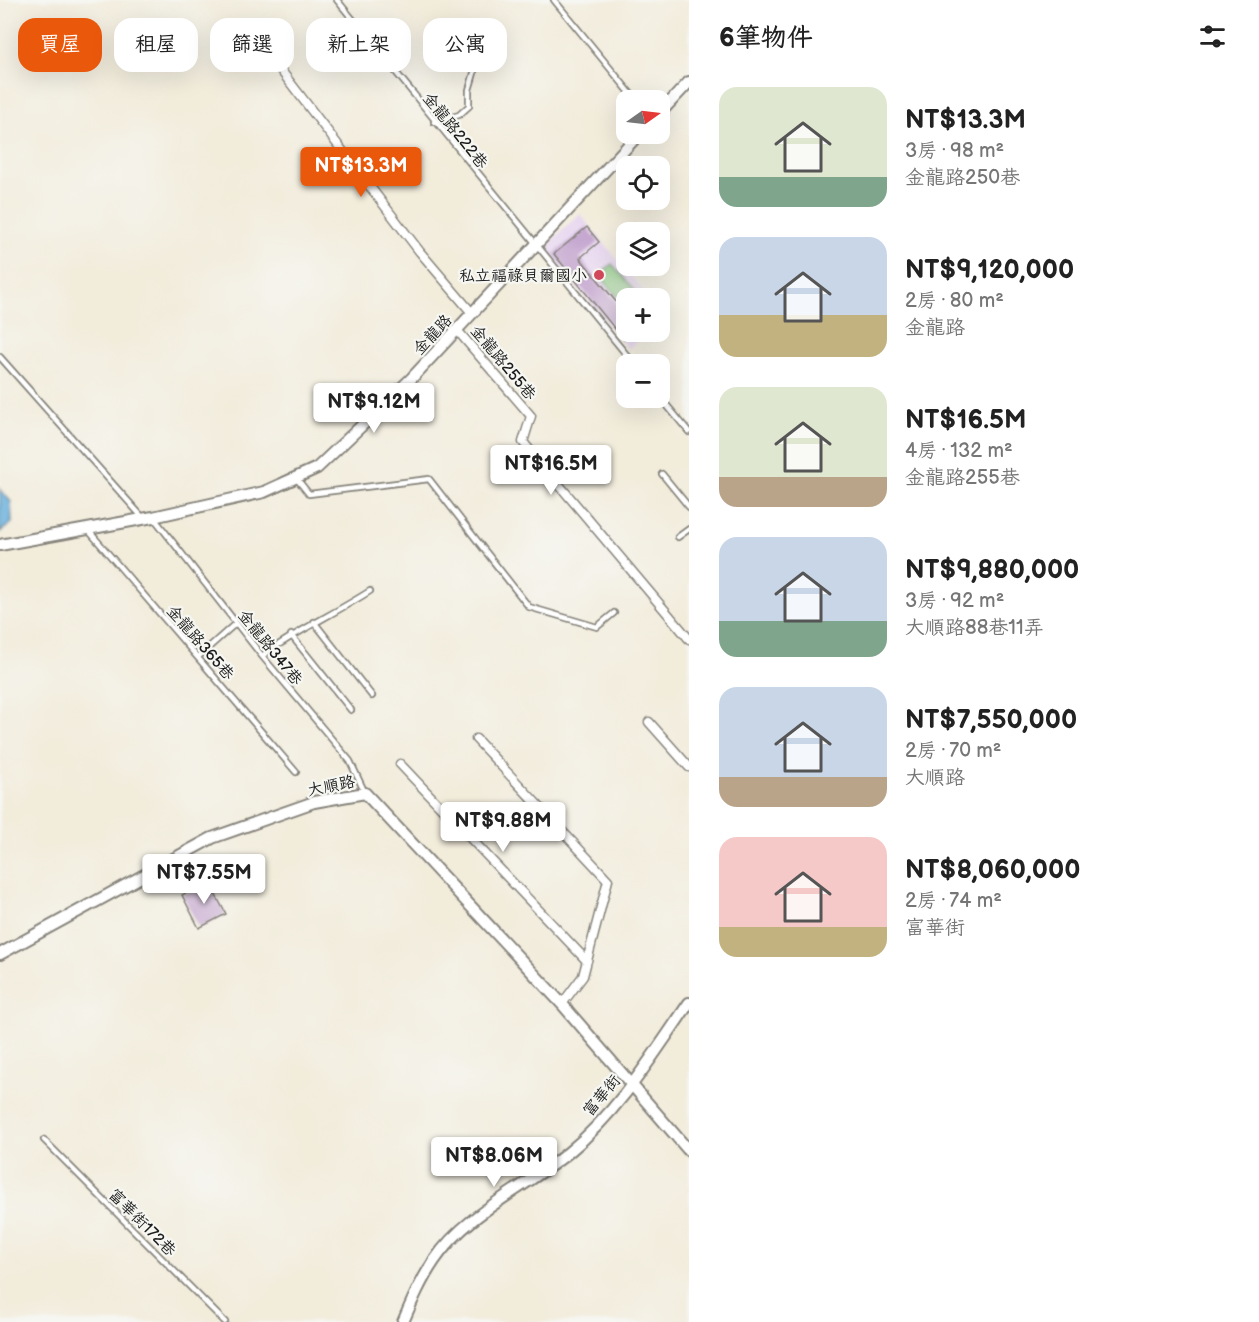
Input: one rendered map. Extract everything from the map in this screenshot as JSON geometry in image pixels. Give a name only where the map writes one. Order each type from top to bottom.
[{"type":"street","points":[[282,72],[420,252],[472,313]]},
{"type":"street","points":[[670,102],[689,82]]},
{"type":"street","name":"金龍路","points":[[0,544],[149,518],[264,492],[297,479],[328,459],[411,379],[630,144]]},
{"type":"street","name":"金龍路255巷","points":[[457,330],[531,416],[523,442],[689,639]]},
{"type":"street","points":[[649,722],[689,767]]},
{"type":"street","points":[[476,739],[608,880],[583,976],[562,1004]]},
{"type":"street","points":[[400,764],[587,961]]},
{"type":"street","name":"大順路","points":[[0,954],[212,838],[314,802],[365,794],[562,1004],[689,1151]]},
{"type":"street","name":"富華街","points":[[403,1322],[419,1286],[442,1250],[461,1231],[499,1201],[569,1152],[648,1064],[689,1003]]},
{"type":"lane","name":"金龍路222巷","points":[[337,0],[626,354]]},
{"type":"lane","points":[[554,0],[628,90]]},
{"type":"lane","points":[[435,122],[459,115],[469,106],[469,90],[474,73]]},
{"type":"lane","name":"金龍路347巷","points":[[0,357],[149,518],[350,761],[365,794]]},
{"type":"lane","points":[[669,408],[689,432]]},
{"type":"lane","points":[[662,474],[689,507]]},
{"type":"lane","points":[[297,479],[309,494],[429,479],[529,606],[597,627],[614,613]]},
{"type":"lane","name":"金龍路365巷","points":[[87,529],[199,656],[296,772]]},
{"type":"lane","points":[[678,537],[689,529]]},
{"type":"lane","points":[[262,656],[291,635],[339,611],[370,591]]},
{"type":"lane","points":[[314,622],[372,696]]},
{"type":"lane","points":[[199,656],[236,623]]},
{"type":"lane","points":[[291,635],[351,710]]},
{"type":"lane","name":"富華街172巷","points":[[44,1140],[225,1322]]},
{"type":"shaded area","name":"私立福祿貝爾國小","points":[[580,214],[616,258],[616,276],[631,276],[641,288],[616,288],[616,335],[548,253],[548,244]]},
{"type":"shaded area","name":"私立福祿貝爾國小","points":[[622,342],[636,342],[628,349]]},
{"type":"green space","points":[[612,264],[616,269],[616,276],[622,276],[633,288],[616,288],[616,295],[599,275]]},
{"type":"water","points":[[0,489],[11,502],[12,523],[0,532]]},
{"type":"building","points":[[587,227],[599,242],[580,258],[616,302],[616,330],[554,254]]},
{"type":"building","points":[[208,881],[226,914],[199,928],[182,895]]},
{"type":"place","name":"私立福祿貝爾國小","points":[[599,275]]}]
